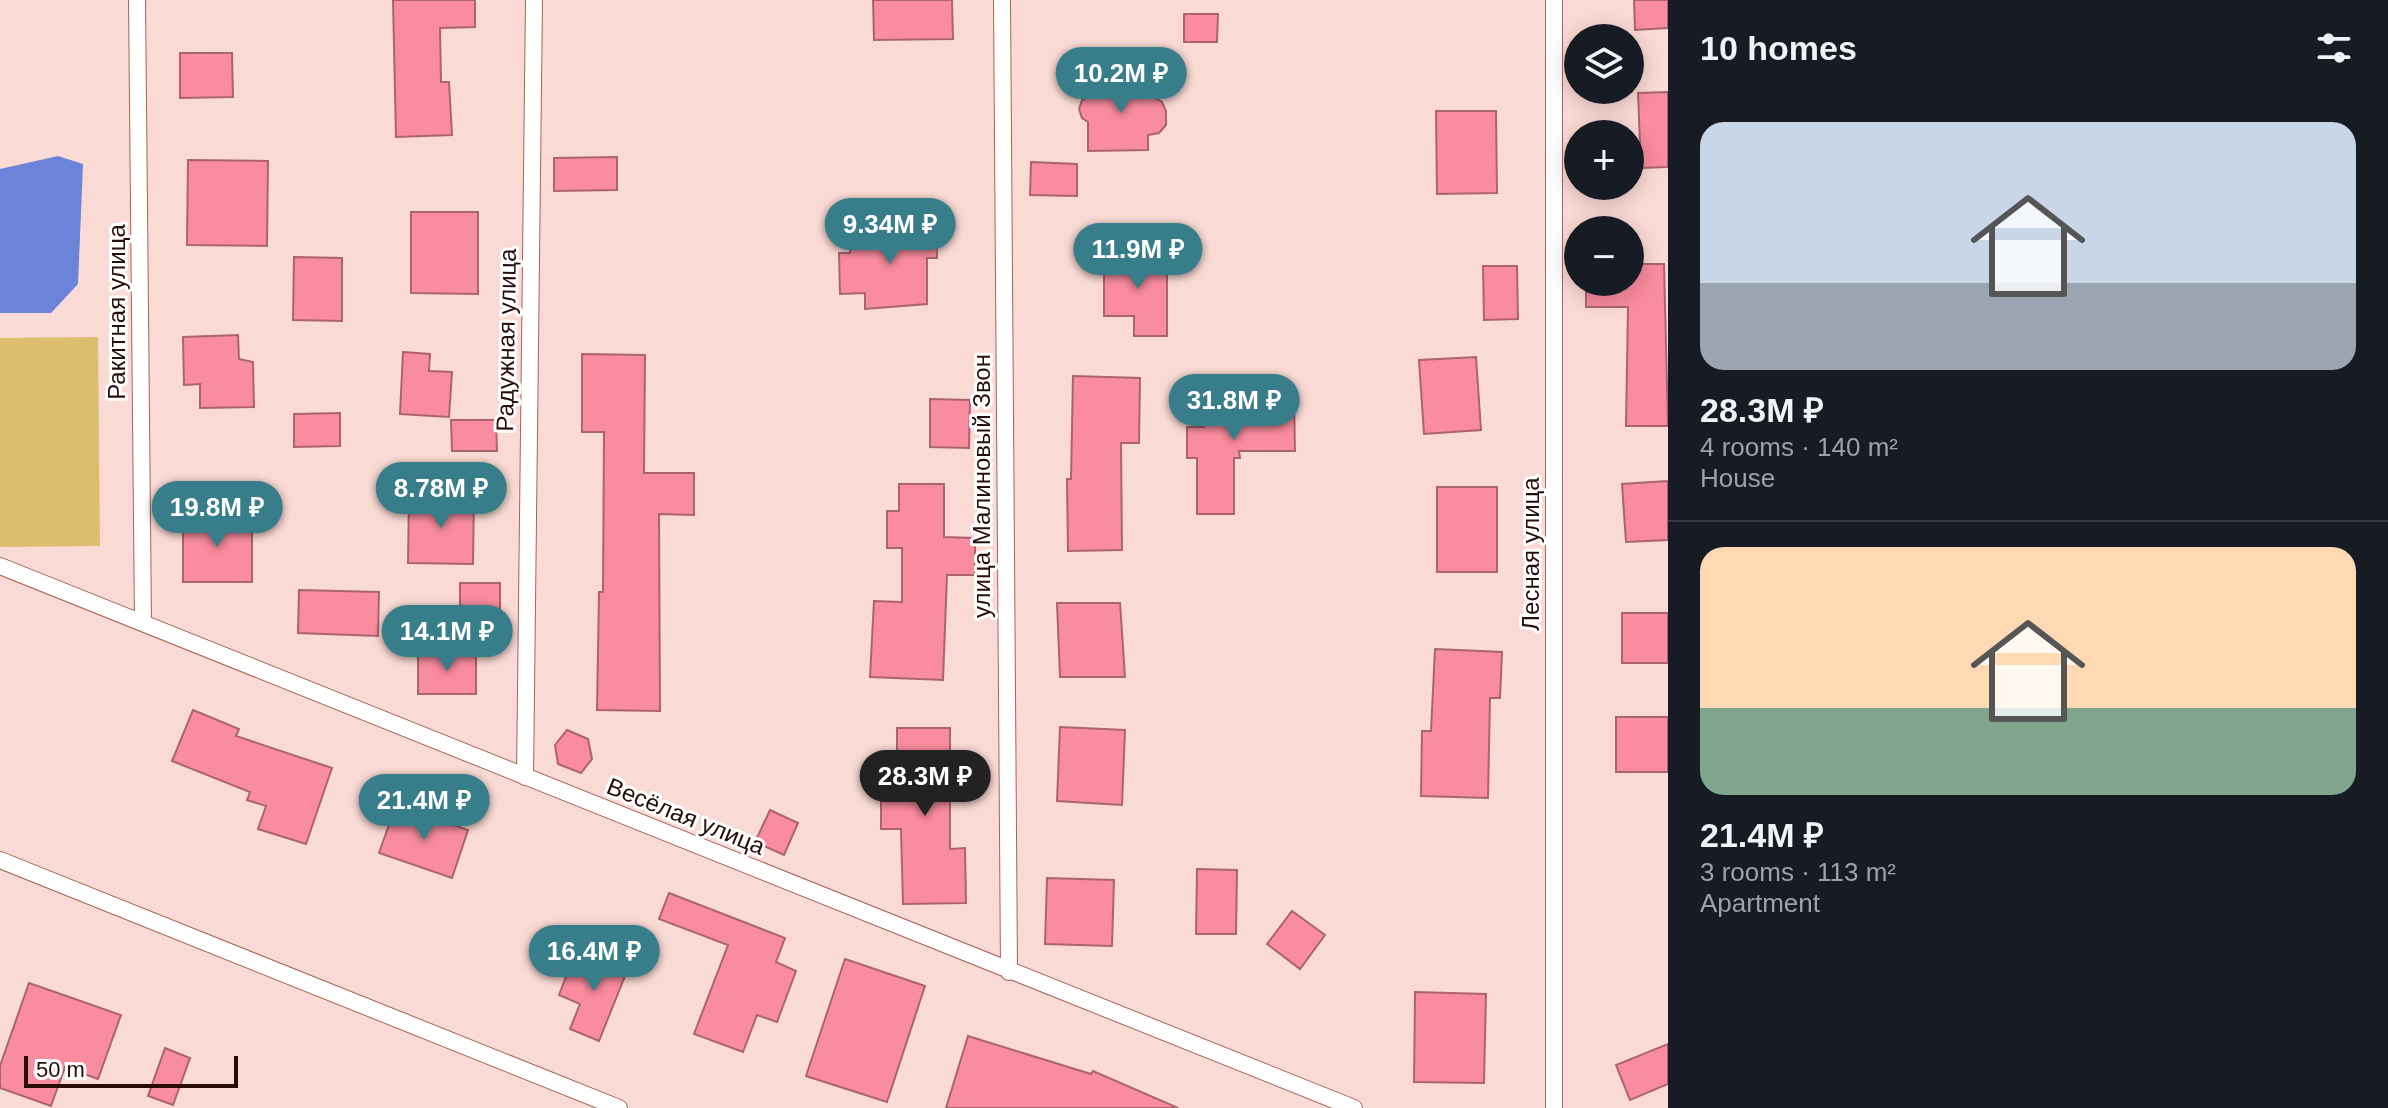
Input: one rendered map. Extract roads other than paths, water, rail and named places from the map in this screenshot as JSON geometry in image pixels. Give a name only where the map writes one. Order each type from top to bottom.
[{"type":"lane","name":"Ракитная улица","points":[[137,0],[143,623]]},
{"type":"lane","name":"Радужная улица","points":[[525,777],[534,0]]},
{"type":"lane","name":"улица Малиновый Звон","points":[[1002,0],[1009,972]]},
{"type":"lane","name":"Лесная улица","points":[[1554,0],[1554,1108]]},
{"type":"lane","name":"Весёлая улица","points":[[0,566],[1354,1108]]},
{"type":"lane","points":[[0,860],[619,1108]]},
{"type":"water","points":[[58,156],[83,164],[78,284],[51,313],[0,313],[0,169]]}]
